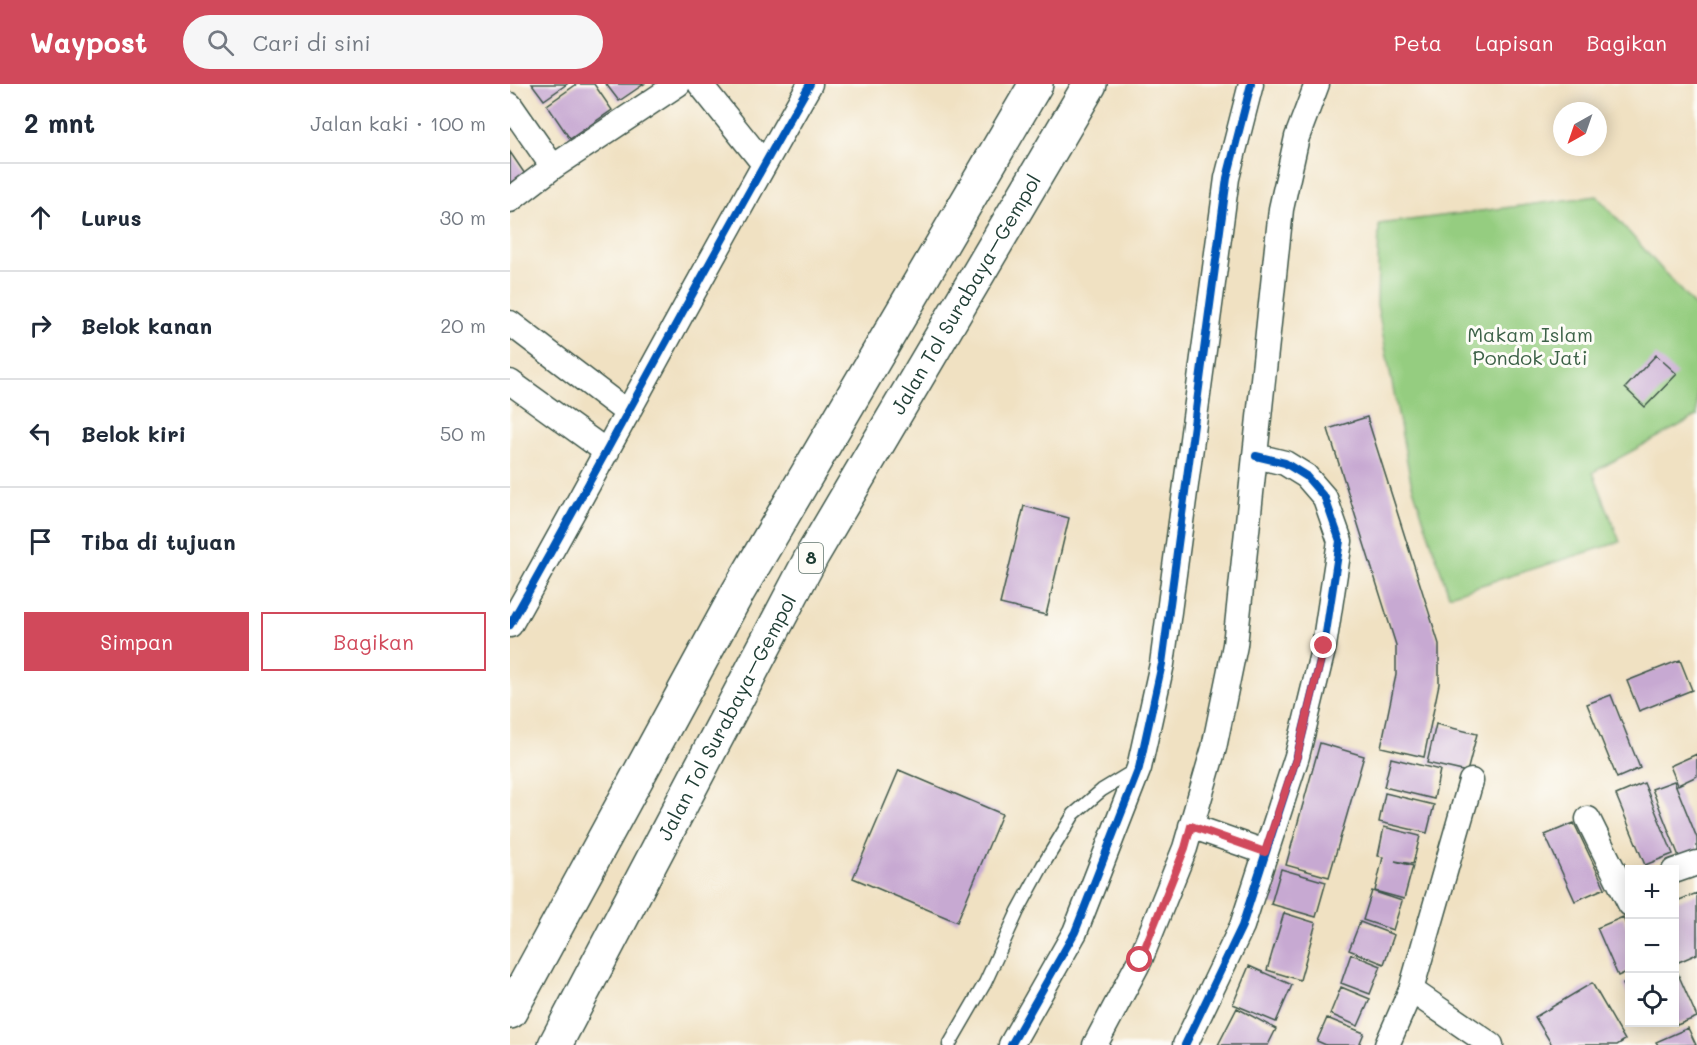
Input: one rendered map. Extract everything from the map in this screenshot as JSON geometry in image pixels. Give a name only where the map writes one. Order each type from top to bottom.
[{"type":"highway","points":[[967,200],[1012,84]]},
{"type":"highway","name":"8","points":[[510,1012],[738,592],[1036,84]]},
{"type":"highway","name":"Jalan Tol Surabaya–Gempol","points":[[555,1045],[813,554],[1090,84]]},
{"type":"street","points":[[510,200],[553,167],[678,84]]},
{"type":"street","points":[[700,84],[764,164]]},
{"type":"street","points":[[511,623],[810,84]]},
{"type":"street","points":[[1011,1045],[1075,932],[1139,768],[1162,664],[1227,178],[1251,84]]},
{"type":"street","points":[[1095,1045],[1140,960],[1185,848],[1214,748],[1235,645],[1281,209],[1297,137],[1317,84]]},
{"type":"street","points":[[510,105],[553,167]]},
{"type":"street","points":[[510,323],[628,413]]},
{"type":"street","points":[[510,382],[607,452]]},
{"type":"street","points":[[1185,1045],[1242,926],[1297,756],[1324,646],[1340,541],[1325,498],[1306,476],[1285,463],[1256,456]]},
{"type":"street","points":[[1387,1045],[1411,990],[1471,781]]},
{"type":"street","points":[[1588,819],[1625,889]]},
{"type":"street","points":[[1191,826],[1265,852]]},
{"type":"street","points":[[1679,869],[1697,863]]},
{"type":"street","points":[[1411,990],[1491,1045]]},
{"type":"lane","points":[[949,1045],[985,983],[1023,902],[1074,814],[1101,790],[1139,768]]},
{"type":"green space","name":"Makam Islam Pondok Jati","points":[[1597,196],[1697,309],[1697,416],[1593,472],[1620,542],[1449,595],[1411,482],[1377,305],[1379,224]]},
{"type":"building","points":[[532,84],[567,84],[544,100]]},
{"type":"building","points":[[577,84],[594,84],[612,110],[570,139],[547,105]]},
{"type":"building","points":[[606,84],[644,84],[619,101]]},
{"type":"building","points":[[510,152],[525,174],[510,184]]},
{"type":"building","points":[[1656,355],[1677,374],[1645,407],[1625,388]]},
{"type":"building","points":[[1367,417],[1439,644],[1439,684],[1424,757],[1381,747],[1396,675],[1396,645],[1328,429]]},
{"type":"building","points":[[1024,506],[1069,518],[1046,615],[1000,604]]},
{"type":"building","points":[[1680,660],[1692,690],[1639,711],[1627,681]]},
{"type":"building","points":[[1611,695],[1640,768],[1617,778],[1587,704]]},
{"type":"building","points":[[1436,724],[1477,734],[1467,772],[1427,763]]},
{"type":"building","points":[[1320,743],[1364,756],[1329,877],[1286,865]]},
{"type":"building","points":[[1697,754],[1697,776],[1678,785],[1670,766]]},
{"type":"building","points":[[1391,758],[1440,770],[1434,799],[1384,787]]},
{"type":"building","points":[[899,770],[1002,814],[957,922],[853,878]]},
{"type":"building","points":[[1674,781],[1697,838],[1697,853],[1680,859],[1652,789]]},
{"type":"building","points":[[1644,783],[1673,854],[1645,865],[1616,795]]},
{"type":"building","points":[[1385,793],[1434,805],[1427,833],[1379,822]]},
{"type":"building","points":[[1574,823],[1605,888],[1575,901],[1545,835]]},
{"type":"building","points":[[1384,827],[1420,836],[1413,864],[1395,861],[1413,866],[1404,899],[1375,891],[1383,857],[1378,856]]},
{"type":"building","points":[[1281,869],[1326,882],[1316,917],[1271,904]]},
{"type":"building","points":[[1372,891],[1402,901],[1393,930],[1363,920]]},
{"type":"building","points":[[1697,893],[1697,954],[1679,962],[1679,919],[1679,900]]},
{"type":"building","points":[[1284,913],[1316,923],[1300,980],[1267,970]]},
{"type":"building","points":[[1623,917],[1625,922],[1625,973],[1618,976],[1597,928]]},
{"type":"building","points":[[1360,922],[1394,935],[1384,964],[1349,950]]},
{"type":"building","points":[[1351,954],[1381,966],[1370,994],[1341,983]]},
{"type":"building","points":[[1249,966],[1292,985],[1276,1022],[1233,1004]]},
{"type":"building","points":[[1679,976],[1697,1017],[1679,1024]]},
{"type":"building","points":[[1592,983],[1625,1040],[1617,1045],[1552,1045],[1535,1017]]},
{"type":"building","points":[[1341,987],[1370,999],[1358,1026],[1330,1014]]},
{"type":"building","points":[[1237,1008],[1276,1029],[1268,1045],[1218,1045]]},
{"type":"building","points":[[1327,1018],[1364,1033],[1359,1045],[1326,1045],[1317,1041]]},
{"type":"building","points":[[1688,1028],[1696,1045],[1658,1045],[1656,1042]]},
{"type":"cycle path","points":[[510,625],[810,84]]},
{"type":"cycle path","points":[[1011,1045],[1075,932],[1139,768],[1162,664],[1227,178],[1251,84]]},
{"type":"cycle path","points":[[1185,1045],[1242,926],[1297,756],[1324,646],[1340,541],[1325,498],[1306,476],[1285,463],[1256,456]]},
{"type":"route","points":[[1140,960],[1185,848],[1191,826],[1265,852],[1297,756],[1324,646]]}]
